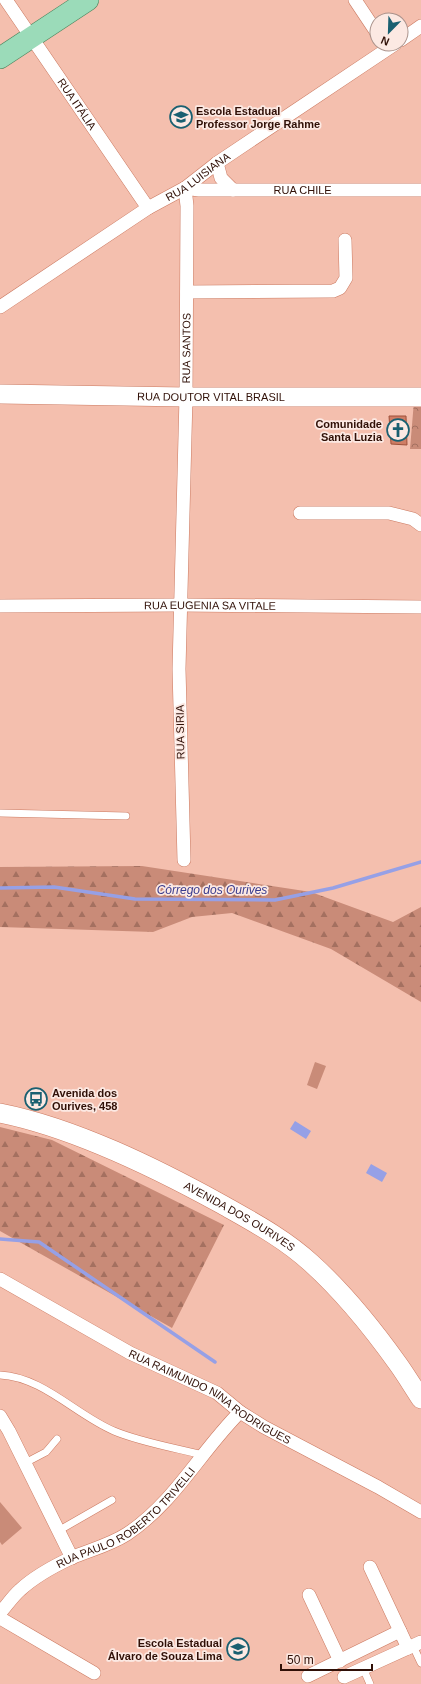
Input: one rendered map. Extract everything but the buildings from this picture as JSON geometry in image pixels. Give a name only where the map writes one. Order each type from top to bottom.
[{"type":"main road","points":[[0,58],[63,0]]},
{"type":"main road","points":[[0,42],[28,32],[88,0]]},
{"type":"main road","name":"RUA DOUTOR VITAL BRASIL","points":[[0,394],[186,397],[421,397]]},
{"type":"main road","name":"AVENIDA DOS OURIVES","points":[[0,1113],[19,1117],[63,1131],[125,1156],[182,1182],[289,1244],[312,1264],[370,1327],[398,1364],[421,1399]]},
{"type":"street","name":"RUA ITÁLIA","points":[[6,0],[148,208]]},
{"type":"street","points":[[355,0],[369,21]]},
{"type":"street","points":[[409,34],[421,26]]},
{"type":"street","name":"RUA LUISIANA","points":[[0,307],[148,208],[185,188],[218,163],[380,52]]},
{"type":"street","points":[[218,163],[222,178],[234,190]]},
{"type":"street","name":"RUA CHILE","points":[[185,188],[234,190],[421,190]]},
{"type":"street","name":"RUA SANTOS","points":[[180,605],[186,397],[187,206],[185,188]]},
{"type":"street","points":[[187,292],[333,291],[340,288],[346,278],[345,240]]},
{"type":"street","points":[[300,513],[390,513],[413,519],[421,525]]},
{"type":"street","name":"RUA EUGENIA SA VITALE","points":[[0,606],[180,605],[421,607]]},
{"type":"street","name":"RUA SIRIA","points":[[180,605],[179,676],[184,860]]},
{"type":"street","name":"RUA RAIMUNDO NINA RODRIGUES","points":[[0,1279],[130,1353],[217,1393],[240,1412],[264,1427],[378,1487],[421,1512]]},
{"type":"street","name":"RUA PAULO ROBERTO TRIVELLI","points":[[0,1613],[20,1590],[42,1574],[72,1558],[91,1551],[126,1534],[162,1505],[184,1481],[220,1432],[240,1412]]},
{"type":"street","points":[[0,1416],[72,1558]]},
{"type":"street","points":[[344,1677],[414,1645],[400,1631],[370,1567]]},
{"type":"street","points":[[309,1595],[340,1660]]},
{"type":"street","points":[[0,1618],[94,1673]]},
{"type":"street","points":[[308,1676],[400,1631]]},
{"type":"lane","points":[[0,814],[126,816]]},
{"type":"lane","points":[[0,1375],[25,1380],[53,1394],[86,1416],[115,1431],[203,1455]]},
{"type":"lane","points":[[25,1463],[46,1452],[57,1439]]},
{"type":"lane","points":[[58,1531],[112,1500]]},
{"type":"lane","points":[[414,1645],[421,1663]]},
{"type":"lane","points":[[363,1668],[370,1684]]},
{"type":"green space","points":[[414,401],[421,401],[421,449],[410,449]]},
{"type":"green space","points":[[142,866],[311,892],[393,922],[421,907],[421,1002],[331,949],[232,913],[192,917],[153,932],[0,927],[0,867]]},
{"type":"green space","points":[[315,1062],[326,1066],[317,1089],[307,1085]]},
{"type":"green space","points":[[0,1127],[52,1140],[224,1225],[172,1328],[0,1231]]},
{"type":"green space","points":[[0,1502],[22,1528],[2,1545],[0,1542]]},
{"type":"water","points":[[295,1121],[311,1131],[306,1139],[290,1129]]},
{"type":"water","points":[[371,1164],[387,1173],[382,1182],[366,1173]]},
{"type":"waterway","name":"Córrego dos Ourives","points":[[0,888],[54,887],[135,899],[275,900],[333,888],[421,862]]},
{"type":"waterway","points":[[0,1239],[39,1242],[215,1362]]},
{"type":"place","name":"Escola Estadual Professor Jorge Rahme","points":[[181,117]]},
{"type":"place","name":"Comunidade Santa Luzia","points":[[398,430]]},
{"type":"place","name":"Avenida dos Ourives, 458","points":[[36,1099]]},
{"type":"place","name":"Escola Estadual Álvaro de Souza Lima","points":[[238,1649]]}]
